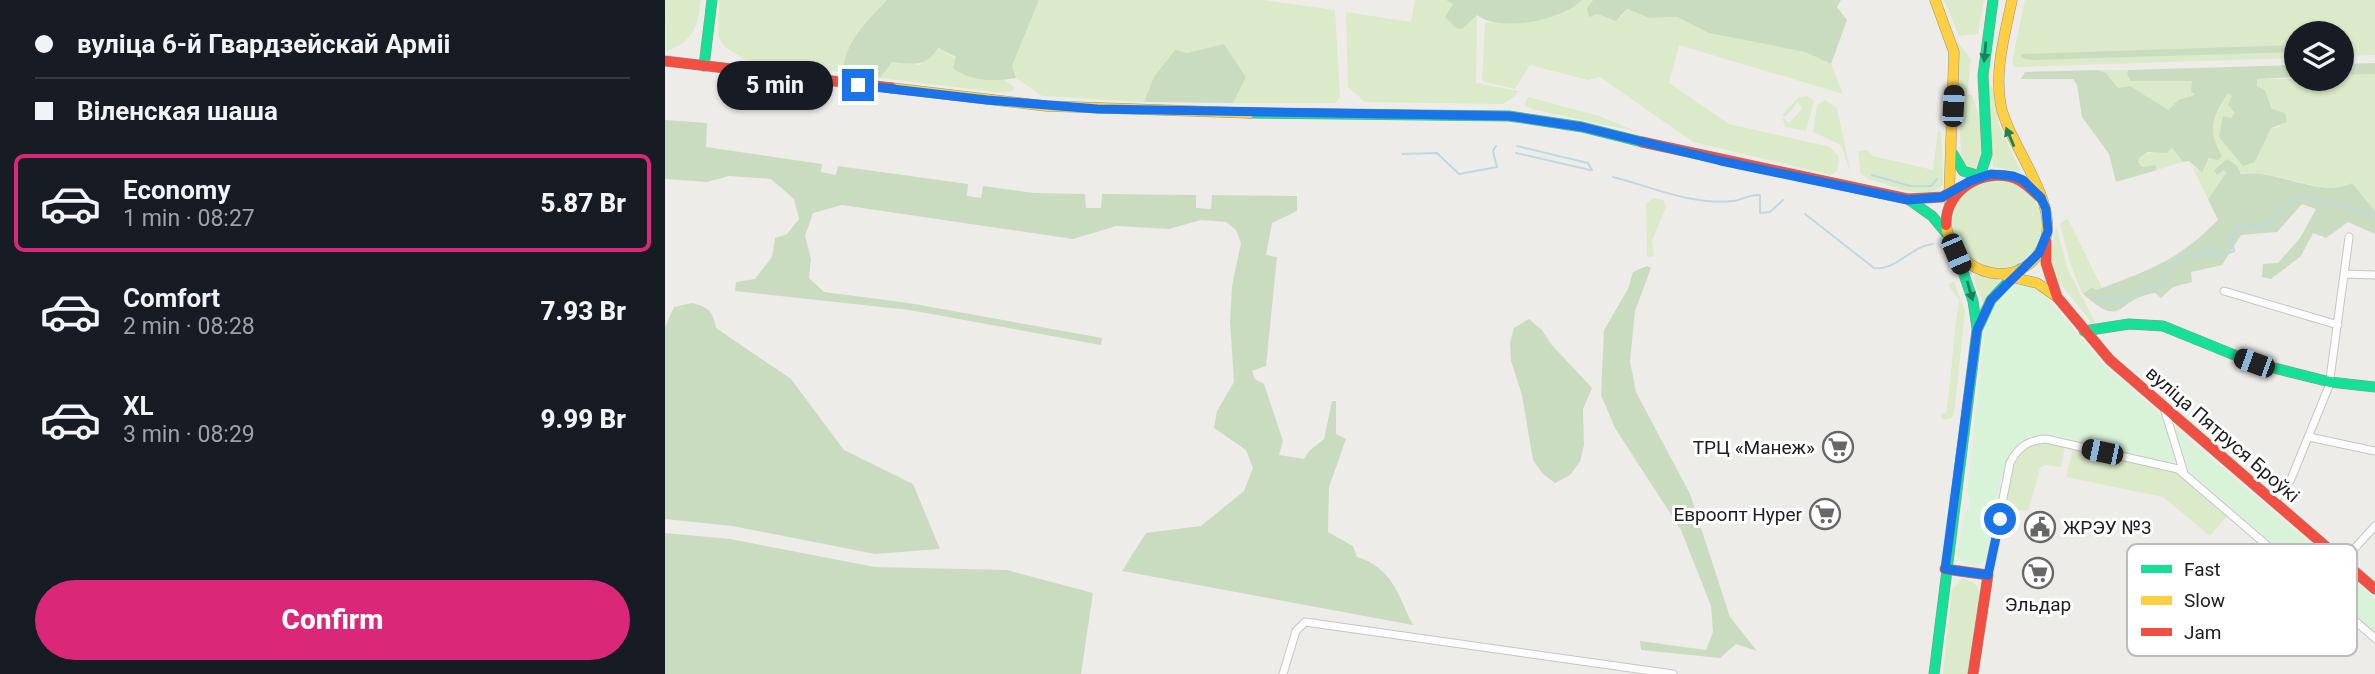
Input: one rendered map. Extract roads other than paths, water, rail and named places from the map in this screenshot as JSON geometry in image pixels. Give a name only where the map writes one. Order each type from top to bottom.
[{"type":"main road","points":[[704,66],[712,0]]},
{"type":"main road","points":[[1935,0],[1954,52],[1949,237]]},
{"type":"main road","points":[[665,61],[1072,108],[1509,116],[1582,127],[1721,161],[1908,200],[1930,199],[1949,194],[1980,176],[1987,153],[1983,75],[1993,0]]},
{"type":"main road","points":[[1977,330],[1991,300],[2039,253],[2046,241],[2049,220],[2041,198],[2014,146],[2000,104],[1998,71],[2012,0]]},
{"type":"main road","points":[[1952,150],[1963,171],[1980,176],[2013,176],[2023,180],[2041,198]]},
{"type":"main road","points":[[1949,208],[1961,187]]},
{"type":"main road","points":[[1908,200],[1932,216],[1949,237],[1973,301],[1977,330],[1945,569],[1934,674]]},
{"type":"main road","name":"вуліца Пятруся Броўкі","points":[[2046,241],[2046,263],[2057,297]]},
{"type":"main road","points":[[1956,254],[1969,266],[1997,274],[2022,267]]},
{"type":"main road","name":"вуліца Пятруся Броўкі","points":[[1997,274],[2037,284],[2057,297],[2110,360],[2323,544]]},
{"type":"main road","points":[[2084,331],[2129,324],[2163,326],[2254,363],[2330,382],[2375,387]]},
{"type":"main road","points":[[1945,569],[1988,575],[1973,674]]},
{"type":"main road","name":"вуліца Пятруся Броўкі","points":[[2357,573],[2375,589]]},
{"type":"street","points":[[2274,502],[2291,479],[2330,382],[2350,237]]},
{"type":"street","points":[[2345,274],[2375,275]]},
{"type":"street","points":[[2224,291],[2338,325]]},
{"type":"street","points":[[2164,407],[2185,474]]},
{"type":"street","points":[[2309,437],[2375,451]]},
{"type":"street","points":[[1988,575],[2010,463],[2014,454],[2028,442],[2046,439],[2170,466],[2185,474],[2266,544]]},
{"type":"street","points":[[2357,546],[2375,526]]},
{"type":"street","points":[[1283,674],[1296,631],[1305,622],[1672,674]]},
{"type":"street","points":[[2357,622],[2375,638]]},
{"type":"waterway","points":[[1402,154],[1437,153],[1459,174],[1497,167],[1493,151],[1496,146]]},
{"type":"waterway","points":[[1517,146],[1588,163],[1592,170]]},
{"type":"waterway","points":[[1516,153],[1590,170]]},
{"type":"waterway","points":[[1872,175],[1910,186],[1931,186],[1937,179]]},
{"type":"waterway","points":[[1613,177],[1672,194],[1717,202],[1760,195],[1760,213],[1770,212],[1783,200]]},
{"type":"waterway","points":[[2096,298],[2117,301],[2153,285],[2160,289],[2164,284],[2162,274],[2184,255],[2200,256],[2209,247],[2218,257],[2234,251],[2231,236],[2242,224],[2248,228],[2252,224],[2261,228],[2299,196],[2375,214]]},
{"type":"waterway","points":[[1805,214],[1874,268],[1889,266],[1918,249],[1933,244]]},
{"type":"place","name":"ТРЦ «Манеж»","points":[[1838,447]]},
{"type":"place","name":"Евроопт Hyper","points":[[1825,514]]},
{"type":"place","name":"ЖРЭУ №3","points":[[2040,527]]},
{"type":"place","name":"Эльдар","points":[[2038,573]]}]
